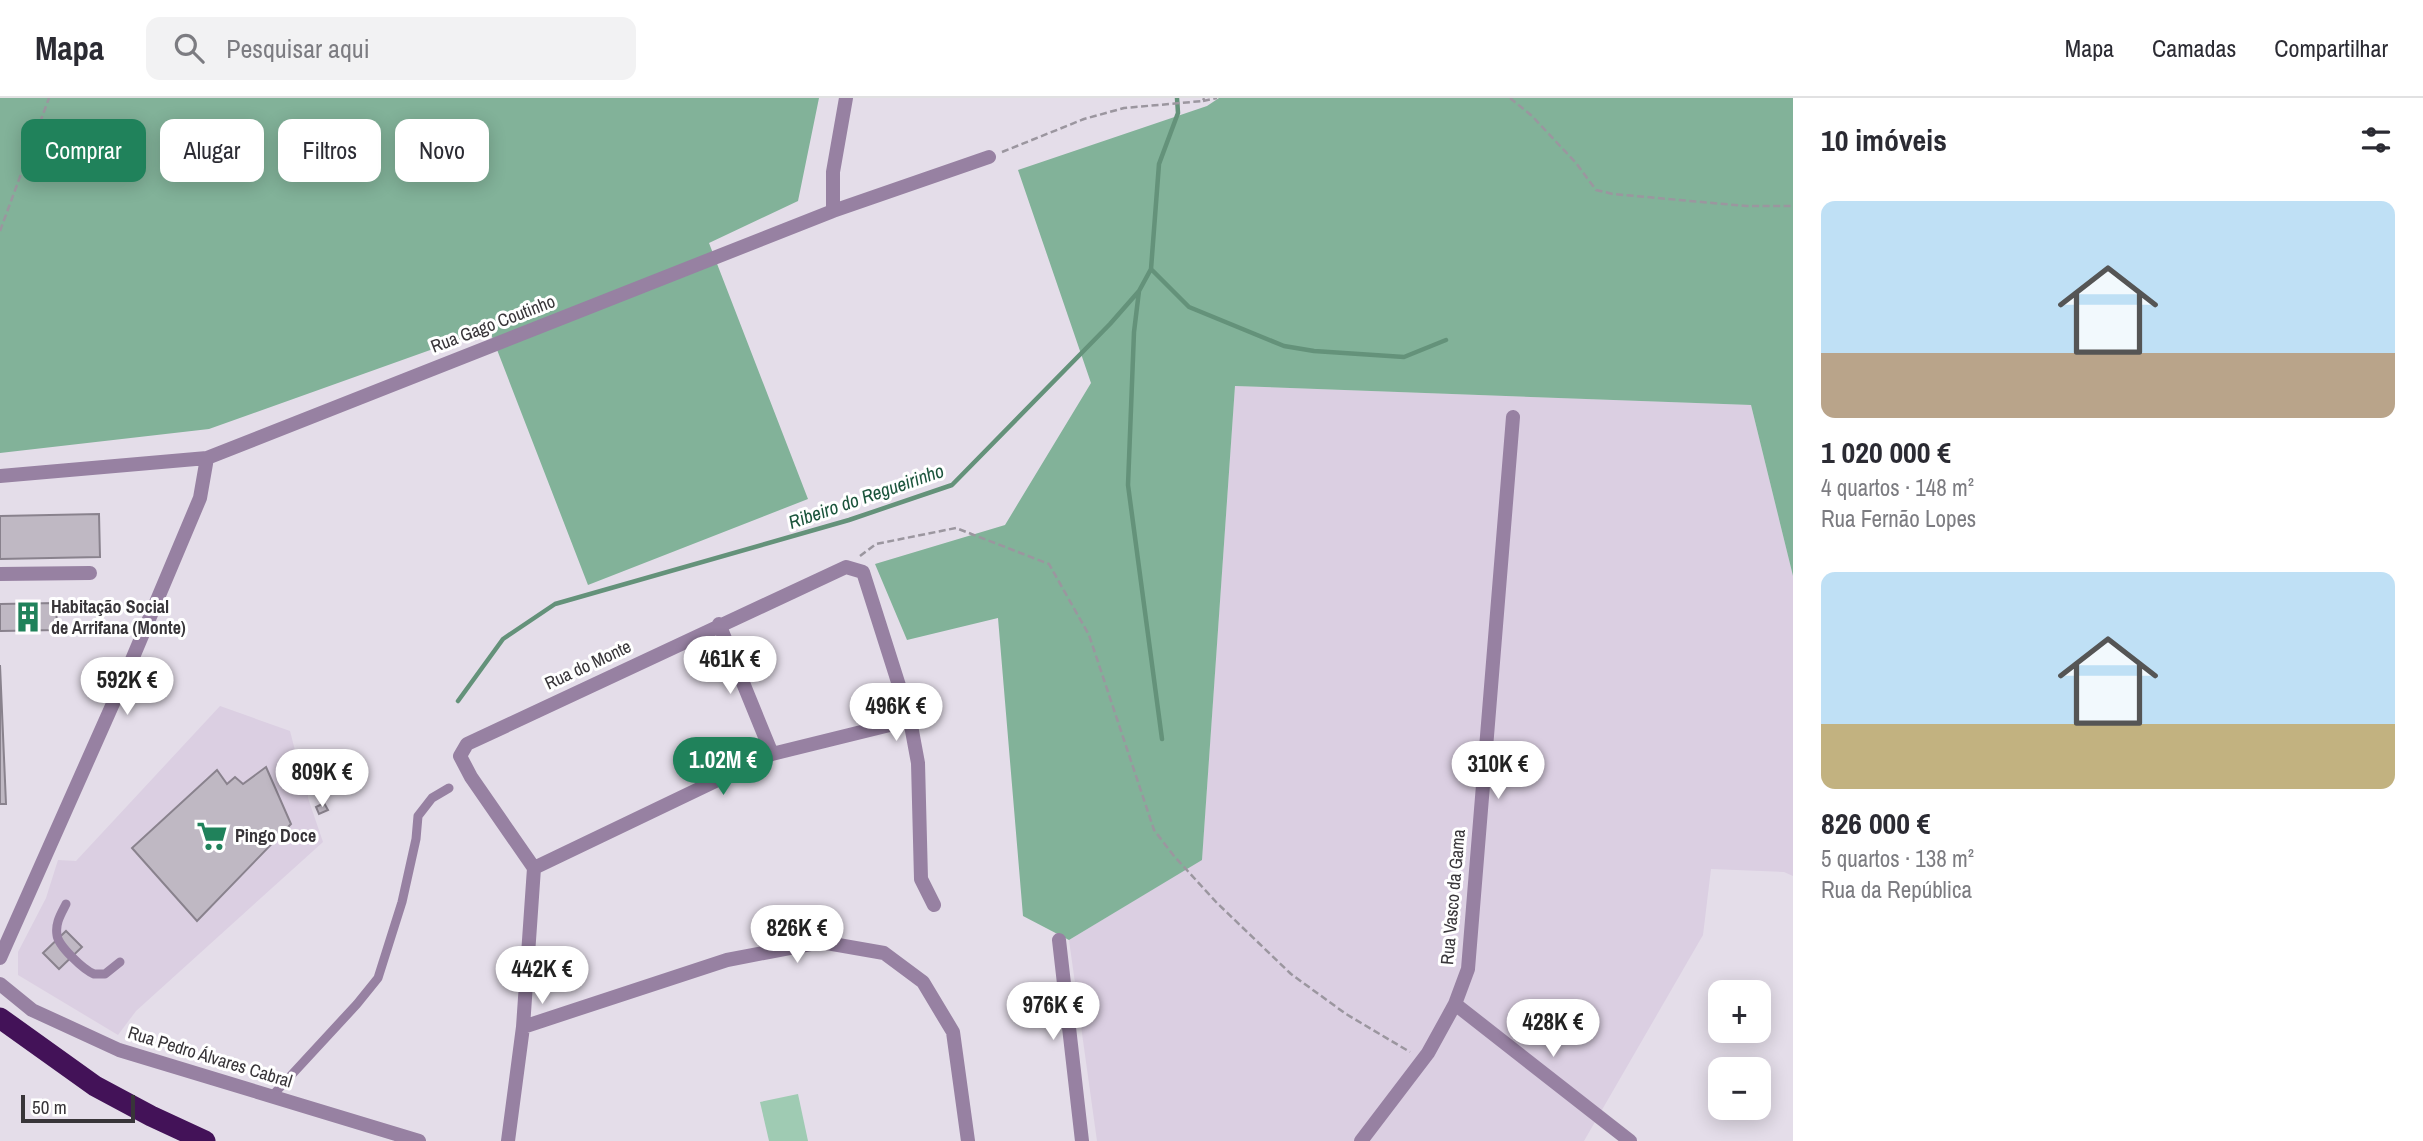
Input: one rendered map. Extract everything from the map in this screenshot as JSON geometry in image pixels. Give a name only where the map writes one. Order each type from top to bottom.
[{"type":"highway","points":[[0,1018],[95,1086],[205,1141]]},
{"type":"highway","points":[[0,1033],[89,1095],[176,1141]]},
{"type":"street","points":[[833,211],[833,172],[846,98]]},
{"type":"street","name":"Rua Gago Coutinho","points":[[0,477],[207,458],[833,211],[989,157]]},
{"type":"street","name":"Rua Vasco da Gama","points":[[1361,1141],[1423,1060],[1455,1004],[1468,969],[1513,417]]},
{"type":"street","points":[[0,958],[123,681],[200,498],[207,458]]},
{"type":"street","points":[[846,567],[863,572],[910,720],[918,763],[921,879],[934,905]]},
{"type":"street","name":"Rua do Monte","points":[[534,868],[471,777],[460,756],[467,744],[846,567]]},
{"type":"street","points":[[0,574],[90,573]]},
{"type":"street","points":[[719,624],[772,754]]},
{"type":"street","points":[[508,1141],[523,1027],[534,868],[772,754],[910,720]]},
{"type":"street","points":[[1059,940],[1082,1141]]},
{"type":"street","points":[[523,1027],[727,960],[821,943],[884,953],[923,982],[953,1031],[968,1141]]},
{"type":"street","name":"Rua Pedro Álvares Cabral","points":[[0,984],[32,1010],[119,1050],[419,1141]]},
{"type":"street","points":[[1455,1004],[1630,1141]]},
{"type":"lane","points":[[272,1096],[378,978],[402,902],[416,839],[418,816],[432,798],[449,788]]},
{"type":"lane","points":[[66,904],[58,919],[57,938],[60,944],[82,966],[95,974],[106,974],[120,962]]},
{"type":"path","points":[[0,231],[49,98]]},
{"type":"path","points":[[989,157],[1084,119],[1124,108],[1217,98]]},
{"type":"path","points":[[1510,98],[1532,116],[1576,163],[1595,190],[1732,205],[1793,206]]},
{"type":"path","points":[[846,567],[876,544],[956,528],[1049,564],[1089,635],[1154,830],[1217,902],[1291,974],[1346,1014],[1423,1060]]},
{"type":"shaded area","points":[[1235,386],[1751,405],[1793,576],[1793,876],[1784,872],[1711,869],[1703,935],[1584,1141],[1097,1141],[1069,940],[1202,859]]},
{"type":"shaded area","points":[[220,706],[290,731],[297,758],[308,783],[308,798],[323,842],[136,1011],[118,1035],[18,975],[18,952],[46,898],[58,860],[76,861]]},
{"type":"green space","points":[[0,98],[819,98],[798,201],[709,243],[808,499],[588,585],[489,329],[209,429],[0,453]]},
{"type":"green space","points":[[1219,98],[1793,98],[1793,576],[1751,405],[1235,386],[1202,860],[1069,940],[1023,916],[998,618],[907,640],[875,564],[1005,525],[1091,383],[1018,170],[1207,106]]},
{"type":"green space","points":[[798,1094],[808,1141],[769,1141],[760,1102]]},
{"type":"building","points":[[99,514],[100,557],[0,559],[0,516]]},
{"type":"building","name":"Habitação Social de Arrifana (Monte)","points":[[56,603],[57,630],[0,631],[0,604]]},
{"type":"building","points":[[0,665],[6,804],[0,804]]},
{"type":"building","name":"Pingo Doce","points":[[266,767],[291,824],[197,921],[132,848],[217,770],[227,784],[235,777],[243,784]]},
{"type":"building","points":[[324,803],[328,810],[319,814],[316,807]]},
{"type":"building","points":[[66,931],[82,947],[59,969],[43,953]]},
{"type":"waterway","name":"Ribeiro do Regueirinho","points":[[458,701],[503,639],[555,604],[849,520],[952,485],[1139,291],[1151,269],[1159,164],[1178,113],[1177,98]]},
{"type":"waterway","points":[[1151,269],[1189,307],[1284,346],[1314,351],[1404,357],[1446,340]]},
{"type":"waterway","points":[[1139,291],[1134,332],[1128,485],[1162,739]]},
{"type":"place","name":"Habitação Social de Arrifana (Monte)","points":[[28,617]]},
{"type":"place","name":"Pingo Doce","points":[[212,836]]}]
